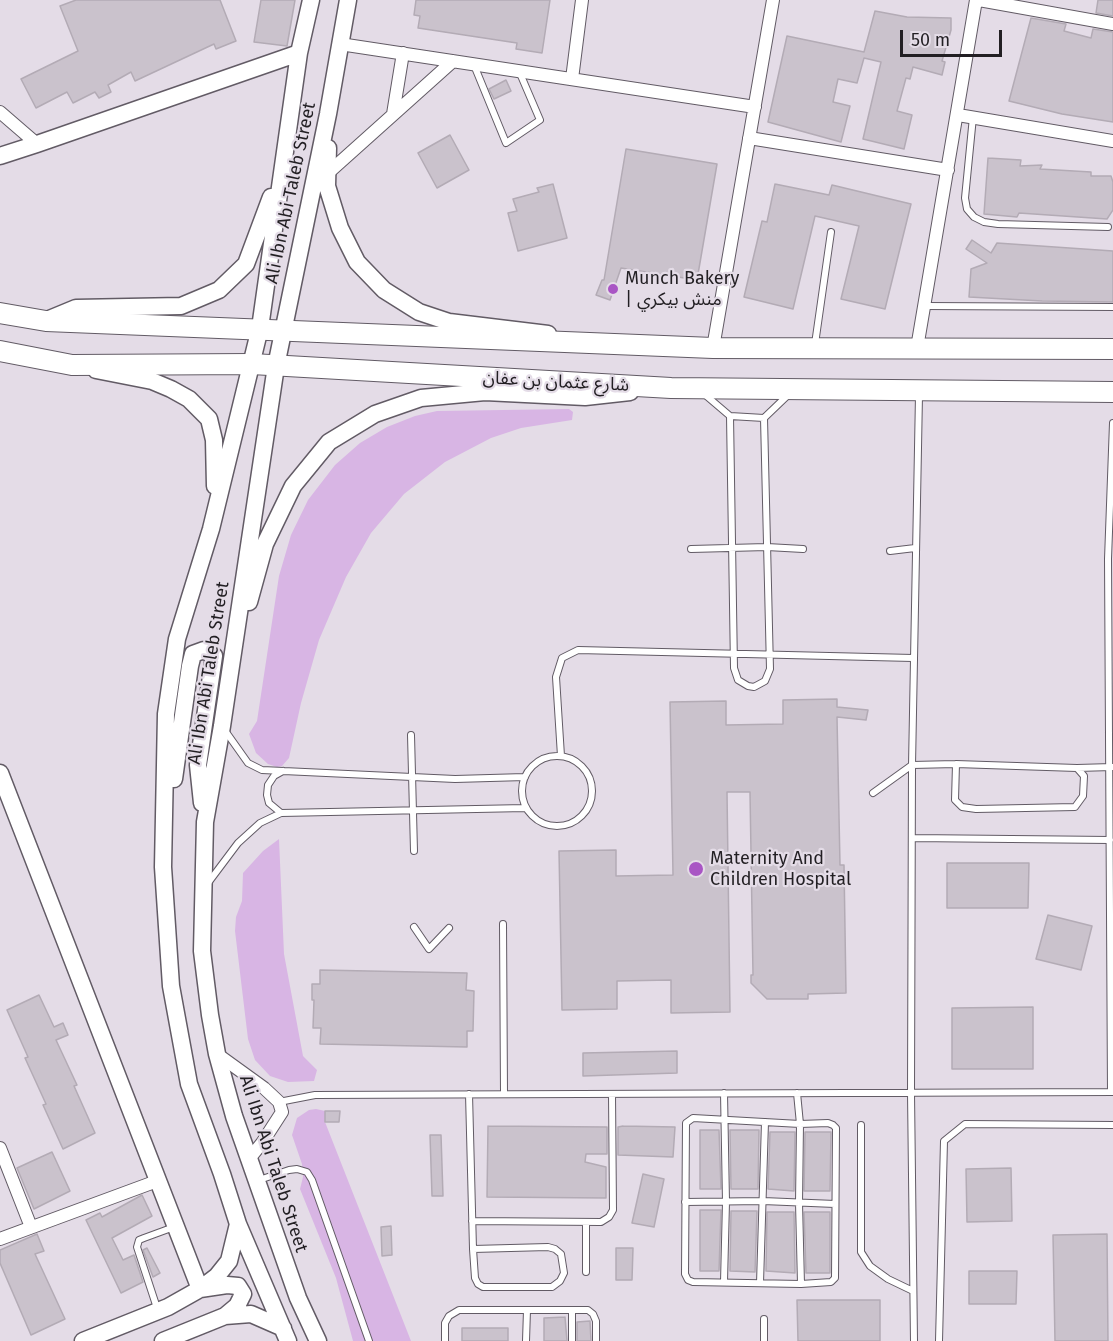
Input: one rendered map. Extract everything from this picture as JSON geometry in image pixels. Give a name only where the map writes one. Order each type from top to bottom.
[{"type":"main road","points":[[0,313],[46,321],[713,348],[1113,349]]},
{"type":"main road","name":"شارع عثمان بن عفان","points":[[0,351],[72,365],[252,364],[698,389],[1113,392]]},
{"type":"street","points":[[286,1335],[238,1224],[189,1084],[171,986],[163,867],[166,714],[175,650],[211,529],[260,328],[299,53],[311,0]]},
{"type":"street","name":"Ali Ibn Abi Taleb Street","points":[[318,1341],[298,1298],[234,1116],[217,1054],[202,951],[205,822],[222,726],[276,366],[328,114],[348,0]]},
{"type":"street","points":[[572,79],[582,0]]},
{"type":"street","points":[[328,114],[327,186],[340,228],[357,262],[384,290],[419,312],[449,322],[596,341],[713,348],[773,0]]},
{"type":"street","points":[[918,348],[977,0],[1113,24]]},
{"type":"street","points":[[340,44],[755,107]]},
{"type":"street","points":[[0,156],[299,53]]},
{"type":"street","points":[[393,114],[403,53]]},
{"type":"street","points":[[327,173],[453,61]]},
{"type":"street","points":[[0,112],[37,144]]},
{"type":"street","points":[[958,115],[1113,141]]},
{"type":"street","points":[[749,138],[948,170]]},
{"type":"street","points":[[46,321],[76,308],[181,306],[219,290],[246,264],[267,212],[287,144]]},
{"type":"street","points":[[72,365],[152,381],[189,399],[209,418],[214,440],[216,474],[211,529]]},
{"type":"street","points":[[230,666],[265,544],[293,486],[329,442],[375,414],[421,398],[484,392],[585,397],[671,388]]},
{"type":"street","points":[[163,867],[190,666],[193,654],[204,650],[214,656],[198,765],[205,822]]},
{"type":"street","points":[[0,773],[200,1289]]},
{"type":"street","points":[[217,1054],[264,1088],[279,1102],[282,1112],[279,1118],[249,1159]]},
{"type":"street","points":[[0,1148],[31,1227]]},
{"type":"street","points":[[0,1239],[157,1181]]},
{"type":"street","points":[[83,1341],[158,1311],[200,1289],[217,1276],[229,1261],[238,1224]]},
{"type":"street","points":[[200,1289],[227,1285],[238,1286],[243,1294],[237,1306],[225,1316]]},
{"type":"street","points":[[163,1341],[225,1316],[251,1314],[286,1335]]},
{"type":"lane","points":[[474,64],[506,142],[540,120],[519,71]]},
{"type":"lane","points":[[973,117],[965,198],[967,209],[974,217],[984,222],[998,224],[1108,227]]},
{"type":"lane","points":[[814,348],[831,232]]},
{"type":"lane","points":[[924,306],[1113,307]]},
{"type":"lane","points":[[698,389],[730,416],[764,418]]},
{"type":"lane","points":[[730,416],[734,668],[738,680],[754,687],[760,685],[769,676],[770,655],[764,418],[793,390]]},
{"type":"lane","points":[[914,1341],[911,1093],[912,765],[919,391]]},
{"type":"lane","points":[[279,1102],[315,1095],[1112,1092],[1108,560],[1113,423]]},
{"type":"lane","points":[[691,549],[767,547],[803,549]]},
{"type":"lane","points":[[890,551],[915,548]]},
{"type":"lane","points":[[561,756],[556,677],[562,658],[578,650],[913,658]]},
{"type":"lane","points":[[222,726],[248,763],[262,770],[455,779],[525,777]]},
{"type":"lane","points":[[411,735],[414,850]]},
{"type":"lane","points":[[561,756],[569,757],[582,765],[590,778],[592,793],[590,803],[583,814],[573,822],[561,826],[541,823],[530,815],[523,802],[522,782],[533,765],[544,758],[561,756]]},
{"type":"lane","points":[[956,764],[955,800],[962,807],[976,809],[1075,807],[1083,796],[1083,776],[1077,768]]},
{"type":"lane","points":[[873,793],[912,765],[1111,767]]},
{"type":"lane","points":[[262,770],[268,785],[269,803],[281,813]]},
{"type":"lane","points":[[268,785],[274,776],[284,771]]},
{"type":"lane","points":[[204,888],[238,843],[260,823],[281,813],[525,808]]},
{"type":"lane","points":[[912,838],[1110,840]]},
{"type":"lane","points":[[502,924],[504,1094]]},
{"type":"lane","points":[[414,927],[429,949],[449,928]]},
{"type":"lane","points":[[724,1093],[726,1202],[724,1282]]},
{"type":"lane","points":[[797,1093],[800,1124],[801,1284]]},
{"type":"lane","points":[[469,1094],[473,1249],[475,1278],[478,1284],[483,1287],[552,1287],[560,1281],[564,1273],[561,1254],[548,1247],[473,1249]]},
{"type":"lane","points":[[472,1221],[601,1222],[609,1217],[613,1210],[612,1094]]},
{"type":"lane","points":[[693,1118],[765,1122],[828,1123],[836,1128],[835,1278],[831,1282],[801,1284],[693,1282],[688,1280],[685,1274],[686,1123],[693,1118]]},
{"type":"lane","points":[[760,1284],[765,1122]]},
{"type":"lane","points":[[939,1341],[944,1141],[965,1124],[1113,1125]]},
{"type":"lane","points":[[861,1125],[861,1252],[870,1266],[888,1279],[913,1291]]},
{"type":"lane","points":[[257,1181],[289,1170],[297,1169],[307,1172],[312,1180],[369,1341]]},
{"type":"lane","points":[[685,1202],[763,1201],[835,1204]]},
{"type":"lane","points":[[586,1222],[586,1272]]},
{"type":"lane","points":[[158,1311],[137,1247],[139,1240],[175,1226]]},
{"type":"lane","points":[[445,1341],[445,1323],[449,1316],[459,1310],[588,1310],[596,1321],[596,1341]]},
{"type":"lane","points":[[526,1341],[527,1310]]},
{"type":"lane","points":[[572,1310],[572,1341]]},
{"type":"lane","points":[[764,1319],[764,1341]]},
{"type":"shaded area","points":[[569,409],[573,412],[572,420],[521,428],[491,438],[445,462],[404,494],[371,533],[346,577],[319,640],[301,703],[289,758],[282,766],[268,764],[256,753],[249,734],[257,721],[279,576],[291,535],[308,500],[335,465],[360,443],[387,427],[415,416],[437,411]]},
{"type":"shaded area","points":[[279,839],[284,954],[303,1056],[317,1070],[314,1081],[288,1082],[270,1076],[255,1060],[248,1039],[235,931],[236,917],[242,901],[243,873],[263,851]]},
{"type":"shaded area","points":[[309,1110],[325,1111],[325,1122],[411,1341],[353,1341],[336,1278],[300,1189],[303,1177],[302,1164],[292,1135],[297,1118]]},
{"type":"building","points":[[76,0],[220,0],[236,41],[216,49],[214,44],[135,81],[131,72],[108,85],[111,92],[99,98],[95,92],[73,103],[67,92],[36,108],[21,79],[78,51],[60,6]]},
{"type":"building","points":[[261,0],[295,0],[287,46],[254,42]]},
{"type":"building","points":[[416,0],[550,0],[542,53],[516,49],[517,43],[418,28],[420,16],[414,15]]},
{"type":"building","points":[[1098,0],[1113,0],[1113,16],[1096,13]]},
{"type":"building","points":[[875,11],[907,17],[951,18],[951,30],[942,61],[945,62],[942,75],[913,67],[910,79],[906,78],[897,111],[912,115],[904,149],[863,139],[881,62],[864,58],[857,83],[838,79],[833,102],[850,106],[841,142],[768,122],[787,36],[864,52]]},
{"type":"building","points":[[1031,18],[1066,24],[1064,31],[1091,38],[1093,29],[1113,32],[1113,122],[1062,114],[1009,101]]},
{"type":"building","points":[[506,80],[511,91],[494,99],[489,89]]},
{"type":"building","points":[[450,135],[469,170],[437,188],[418,153]]},
{"type":"building","points":[[626,149],[717,164],[697,280],[621,268],[610,300],[596,295],[604,280]]},
{"type":"building","points":[[988,158],[1021,160],[1020,166],[1042,165],[1040,169],[1091,172],[1091,176],[1111,176],[1113,210],[1107,219],[1019,213],[1017,217],[984,214]]},
{"type":"building","points":[[553,184],[567,238],[518,251],[508,213],[517,211],[513,199],[539,192],[537,188]]},
{"type":"building","points":[[775,184],[829,195],[832,185],[911,204],[885,309],[841,299],[859,226],[815,216],[793,309],[744,297],[762,221],[767,222]]},
{"type":"building","points":[[972,240],[991,253],[997,243],[1113,251],[1113,302],[969,297],[971,269],[987,263],[966,249]]},
{"type":"building","points":[[837,699],[837,707],[868,710],[866,720],[837,717],[840,865],[844,865],[846,993],[808,994],[808,999],[767,999],[751,983],[751,975],[753,975],[750,792],[727,792],[730,1012],[671,1013],[671,980],[617,981],[617,1009],[562,1010],[559,851],[616,850],[616,876],[673,875],[670,702],[726,701],[726,725],[783,724],[783,700]]},
{"type":"building","points":[[947,863],[1029,863],[1028,908],[947,908]]},
{"type":"building","points":[[1048,915],[1092,926],[1081,970],[1036,959]]},
{"type":"building","points":[[320,970],[467,973],[466,990],[474,991],[473,1031],[467,1031],[467,1047],[320,1044],[321,1028],[313,1028],[312,984],[320,984]]},
{"type":"building","points":[[39,995],[54,1027],[63,1023],[68,1035],[56,1040],[77,1085],[74,1086],[95,1133],[63,1149],[43,1105],[46,1104],[7,1010]]},
{"type":"building","points":[[1033,1007],[1033,1069],[952,1069],[952,1008]]},
{"type":"building","points":[[677,1051],[677,1073],[583,1076],[583,1053]]},
{"type":"building","points":[[325,1111],[340,1111],[339,1122],[325,1122]]},
{"type":"building","points":[[488,1126],[607,1127],[607,1154],[586,1154],[585,1162],[606,1167],[606,1198],[487,1197]]},
{"type":"building","points":[[618,1127],[675,1127],[673,1157],[618,1155]]},
{"type":"building","points":[[700,1130],[719,1130],[721,1189],[700,1189]]},
{"type":"building","points":[[730,1130],[759,1130],[758,1189],[731,1189]]},
{"type":"building","points":[[770,1132],[795,1132],[794,1191],[768,1189]]},
{"type":"building","points":[[805,1132],[831,1132],[830,1191],[804,1191]]},
{"type":"building","points":[[430,1135],[441,1135],[443,1196],[432,1196]]},
{"type":"building","points":[[52,1152],[70,1191],[34,1209],[17,1168]]},
{"type":"building","points":[[1011,1168],[1012,1221],[967,1222],[966,1169]]},
{"type":"building","points":[[643,1174],[664,1179],[654,1227],[632,1223]]},
{"type":"building","points":[[142,1195],[152,1216],[112,1238],[123,1260],[134,1255],[143,1282],[121,1293],[86,1220],[100,1213],[102,1217]]},
{"type":"building","points":[[700,1210],[721,1210],[719,1271],[700,1271]]},
{"type":"building","points":[[731,1211],[757,1211],[755,1272],[730,1271]]},
{"type":"building","points":[[767,1212],[794,1212],[795,1273],[766,1271]]},
{"type":"building","points":[[804,1212],[830,1212],[830,1273],[806,1273]]},
{"type":"building","points":[[391,1226],[392,1255],[382,1256],[381,1227]]},
{"type":"building","points":[[37,1234],[44,1251],[35,1254],[65,1319],[31,1335],[0,1263],[0,1250]]},
{"type":"building","points":[[1107,1234],[1108,1341],[1055,1341],[1053,1235]]},
{"type":"building","points":[[147,1248],[160,1273],[153,1277],[143,1250]]},
{"type":"building","points":[[616,1248],[633,1248],[632,1280],[616,1280]]},
{"type":"building","points":[[969,1271],[1017,1271],[1016,1304],[969,1304]]},
{"type":"building","points":[[797,1300],[880,1300],[880,1341],[798,1341]]},
{"type":"building","points":[[565,1317],[567,1341],[544,1341],[544,1318]]},
{"type":"building","points":[[590,1321],[591,1341],[577,1341],[577,1322]]},
{"type":"building","points":[[462,1328],[508,1328],[508,1341],[462,1341]]},
{"type":"place","name":"Munch Bakery | منش بيكري","points":[[613,289]]},
{"type":"place","name":"Maternity And Children Hospital","points":[[696,869]]}]
